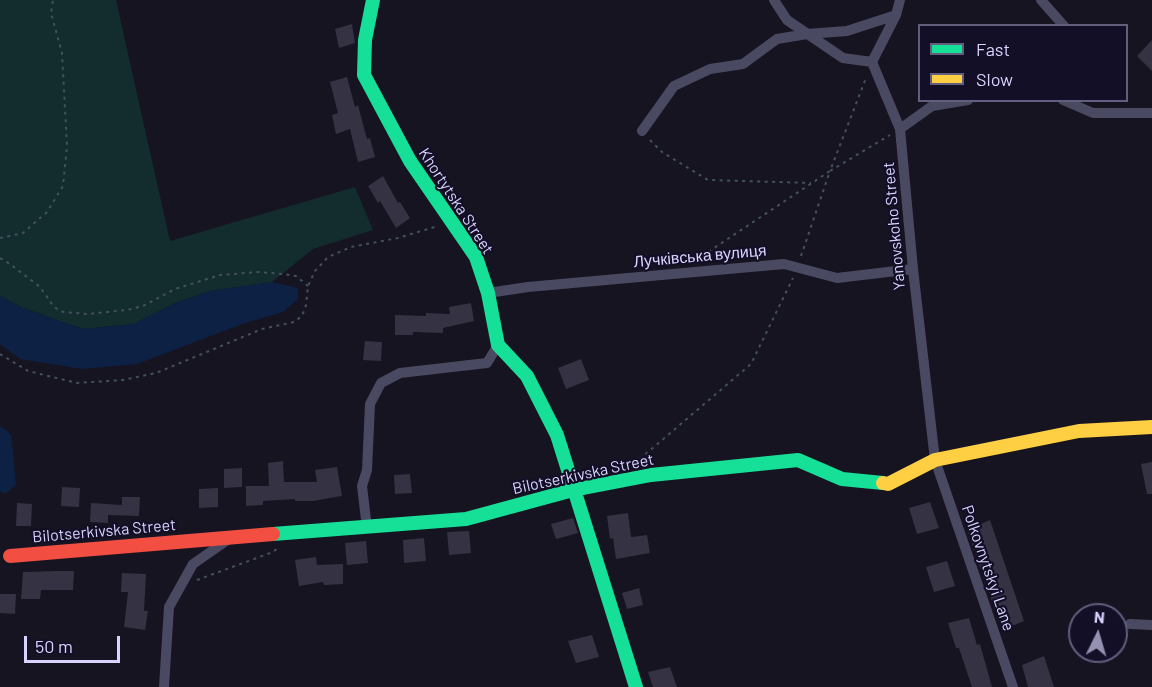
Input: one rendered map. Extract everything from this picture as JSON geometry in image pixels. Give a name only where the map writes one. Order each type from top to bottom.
[{"type":"street","name":"Khortytska Street","points":[[373,0],[364,40],[364,75],[410,161],[476,257],[488,293],[498,345]]},
{"type":"street","points":[[774,0],[787,21],[843,58],[872,62],[896,15],[900,0]]},
{"type":"street","points":[[1041,0],[1062,24]]},
{"type":"street","points":[[642,131],[674,86],[710,69],[743,64],[777,39],[847,31],[896,15]]},
{"type":"street","name":"Yanovskoho Street","points":[[872,62],[900,129],[935,460]]},
{"type":"street","points":[[900,129],[932,106],[956,102]]},
{"type":"street","points":[[1068,102],[1093,113],[1152,113]]},
{"type":"street","points":[[1092,102],[1093,113]]},
{"type":"street","name":"Лучківська вулиця","points":[[488,293],[538,286],[784,264],[837,278],[913,269]]},
{"type":"street","points":[[367,528],[362,486],[367,470],[370,404],[381,383],[400,373],[487,363],[498,345],[527,376],[557,435],[636,687]]},
{"type":"street","name":"Bilotserkivska Street","points":[[10,556],[466,519],[573,490],[651,475],[798,460],[842,479],[888,484],[935,460],[1079,431],[1152,427]]},
{"type":"street","name":"Polkovnytskyi Lane","points":[[935,460],[1014,687]]},
{"type":"street","points":[[164,687],[169,607],[193,564],[232,537]]},
{"type":"street","points":[[1130,624],[1152,626]]},
{"type":"path","points":[[0,238],[22,232],[31,226],[47,212],[63,186],[67,146],[62,53],[51,13],[52,0]]},
{"type":"path","points":[[630,468],[751,364],[797,268],[830,171],[872,62]]},
{"type":"path","points":[[695,261],[811,183],[900,129]]},
{"type":"path","points":[[642,131],[662,152],[708,180],[811,183]]},
{"type":"path","points":[[0,354],[28,371],[77,383],[123,380],[156,373],[262,329],[294,322],[302,316],[308,286],[315,272],[328,257],[343,250],[453,222]]},
{"type":"path","points":[[0,258],[40,287],[54,307],[63,312],[88,314],[127,310],[143,306],[175,289],[220,275],[259,272],[283,274],[296,276],[308,286]]},
{"type":"path","points":[[180,587],[273,552],[292,533]]},
{"type":"green space","points":[[0,0],[116,0],[170,241],[355,187],[373,230],[313,249],[272,282],[210,291],[173,304],[134,324],[83,329],[23,308],[0,296]]},
{"type":"water","points":[[272,282],[298,288],[298,299],[283,312],[245,323],[137,364],[82,369],[20,359],[0,344],[0,296],[23,308],[83,329],[134,324],[173,304],[210,291]]},
{"type":"water","points":[[0,426],[11,434],[16,485],[5,494],[0,491]]},
{"type":"building","points":[[352,24],[355,43],[339,48],[335,29]]},
{"type":"building","points":[[1152,40],[1152,71],[1137,56]]},
{"type":"building","points":[[347,77],[355,107],[358,105],[367,139],[370,138],[375,157],[358,162],[350,129],[336,134],[332,115],[338,113],[330,82]]},
{"type":"building","points":[[383,176],[398,203],[400,202],[410,218],[396,228],[368,186]]},
{"type":"building","points":[[471,303],[474,321],[443,328],[443,333],[413,332],[413,335],[395,335],[395,315],[450,314],[449,307]]},
{"type":"building","points":[[365,341],[382,342],[381,361],[363,360]]},
{"type":"building","points":[[581,359],[589,380],[566,389],[558,368]]},
{"type":"building","points":[[283,461],[284,482],[317,482],[315,470],[337,467],[342,496],[313,501],[295,501],[295,499],[263,501],[263,505],[246,506],[246,486],[269,486],[268,463]]},
{"type":"building","points":[[1152,462],[1152,494],[1147,494],[1141,464]]},
{"type":"building","points":[[242,468],[242,487],[224,488],[224,469]]},
{"type":"building","points":[[410,474],[412,493],[395,494],[394,475]]},
{"type":"building","points":[[62,487],[80,488],[79,507],[61,506]]},
{"type":"building","points":[[218,488],[218,507],[199,508],[199,489]]},
{"type":"building","points":[[122,497],[140,497],[139,516],[108,515],[108,523],[90,522],[91,503],[122,505]]},
{"type":"building","points":[[930,502],[939,528],[917,534],[909,508]]},
{"type":"building","points":[[17,503],[32,504],[31,526],[16,526]]},
{"type":"building","points":[[628,513],[631,537],[647,535],[650,553],[616,559],[607,516]]},
{"type":"building","points":[[573,518],[578,533],[556,539],[551,524]]},
{"type":"building","points":[[990,520],[1024,621],[1002,630],[967,530]]},
{"type":"building","points":[[469,531],[471,553],[449,555],[447,532]]},
{"type":"building","points":[[424,538],[426,561],[404,563],[403,540]]},
{"type":"building","points":[[366,541],[368,563],[347,565],[345,543]]},
{"type":"building","points":[[316,557],[317,565],[343,564],[343,584],[324,585],[323,582],[299,586],[295,560]]},
{"type":"building","points":[[947,561],[955,586],[934,592],[926,567]]},
{"type":"building","points":[[74,571],[73,590],[41,590],[40,599],[21,599],[23,572]]},
{"type":"building","points":[[122,573],[146,574],[144,611],[148,611],[145,630],[124,627],[128,592],[121,592]]},
{"type":"building","points":[[639,588],[643,605],[627,609],[622,593]]},
{"type":"building","points":[[0,594],[16,594],[15,614],[0,613]]},
{"type":"building","points":[[969,618],[977,645],[980,644],[992,687],[972,687],[959,648],[956,648],[948,623]]},
{"type":"building","points":[[592,635],[599,657],[576,663],[568,641]]},
{"type":"building","points":[[1044,656],[1054,687],[1028,687],[1022,665]]},
{"type":"building","points":[[670,667],[677,687],[653,687],[648,672]]},
{"type":"traffic: fast","points":[[373,0],[365,40],[364,75],[410,161],[476,257],[488,293],[498,345],[527,376],[557,435],[636,687]]},
{"type":"traffic: fast","points":[[273,534],[466,519],[573,490],[651,475],[798,460],[842,479],[883,483]]},
{"type":"traffic: slow","points":[[883,483],[888,484],[935,460],[1079,431],[1152,427]]},
{"type":"traffic: jam","points":[[10,556],[273,534]]}]
